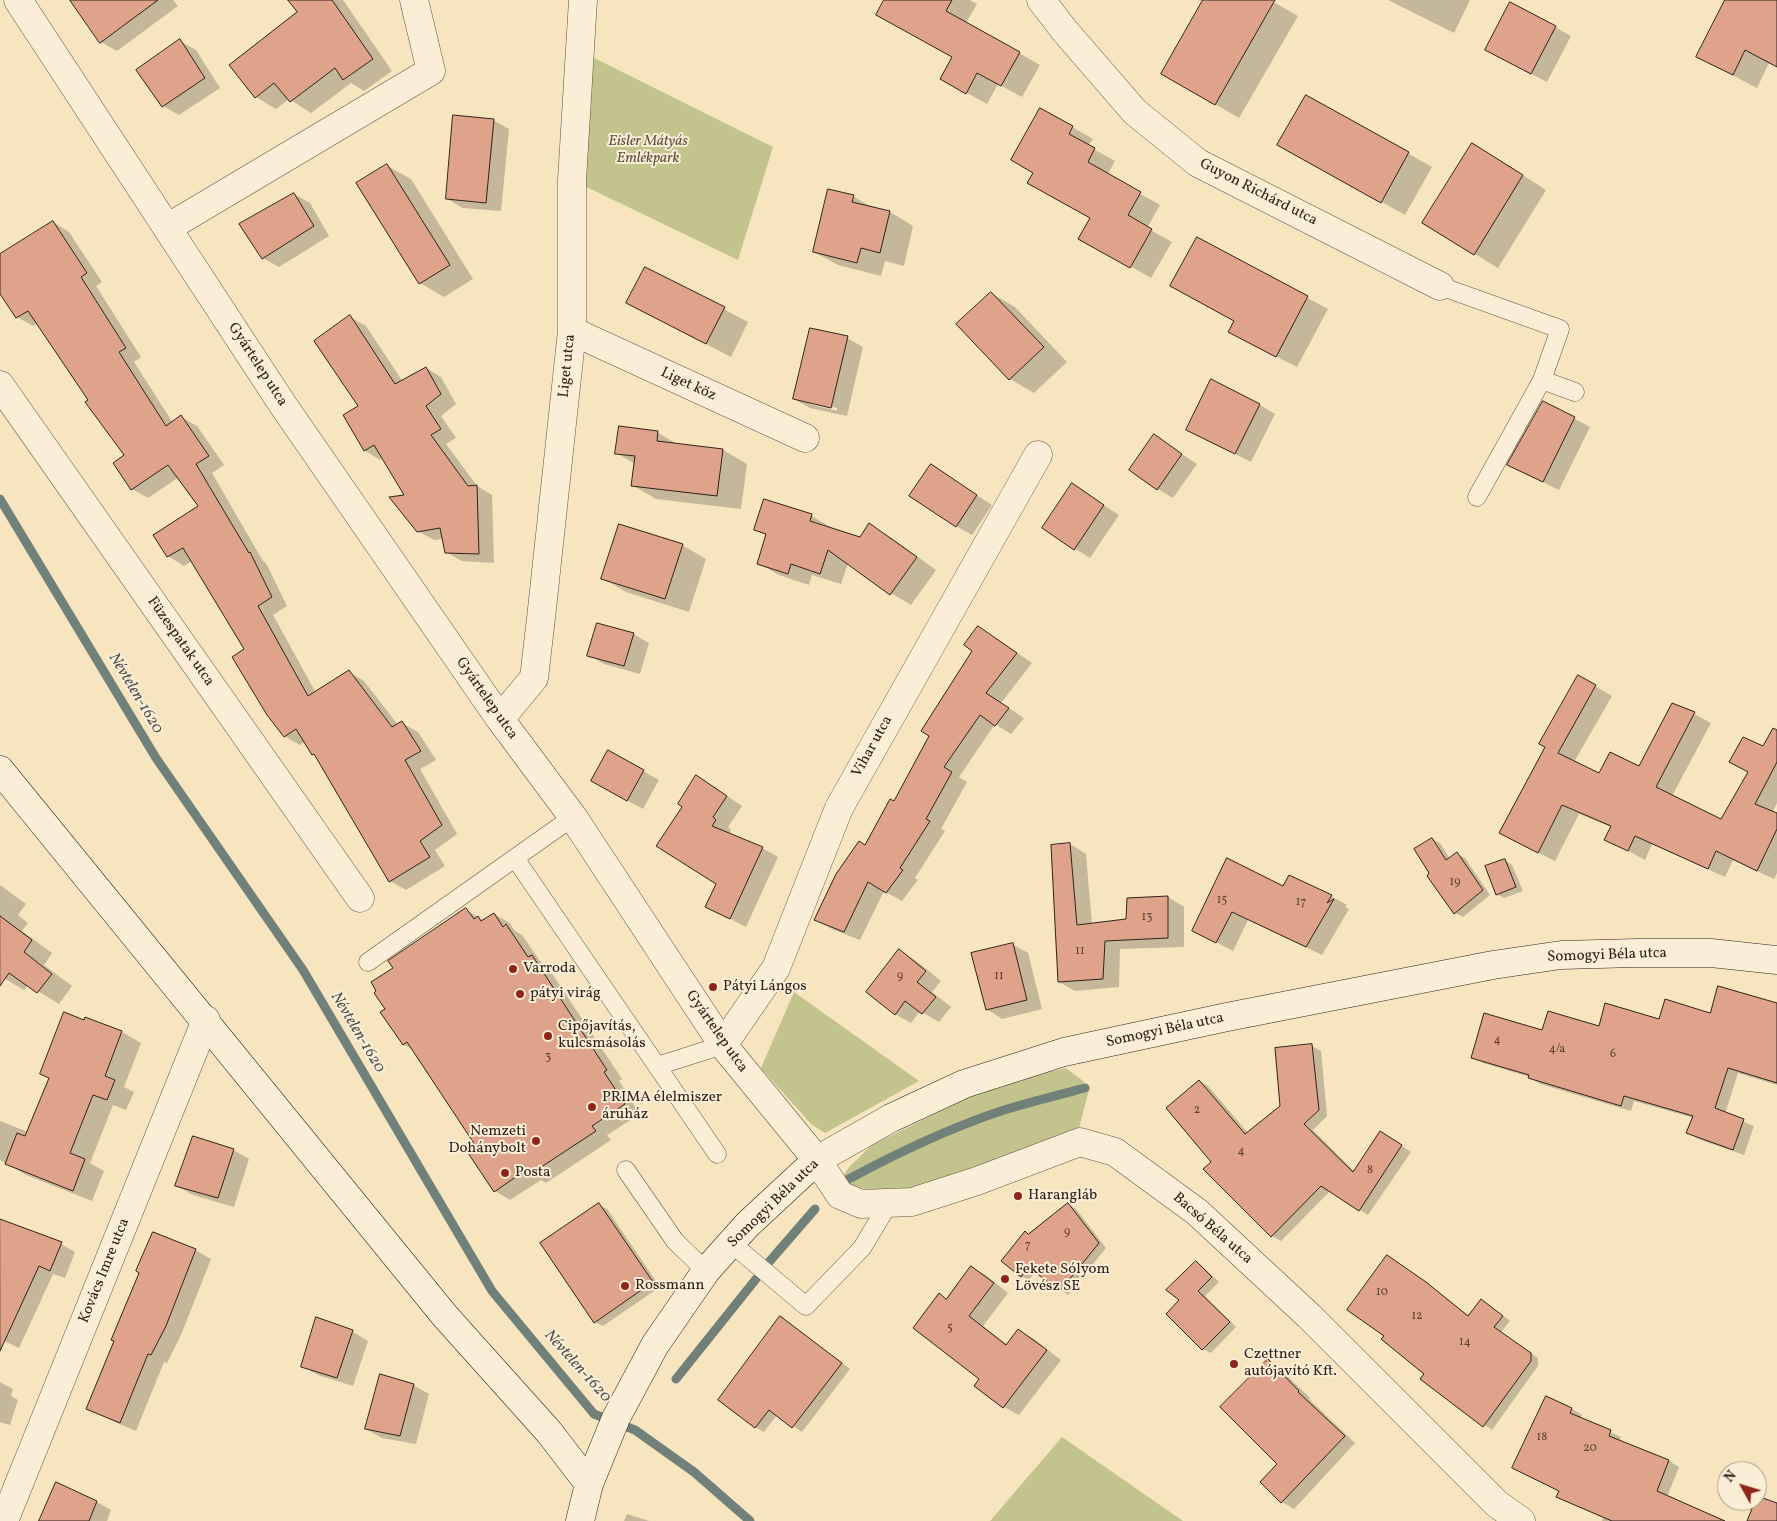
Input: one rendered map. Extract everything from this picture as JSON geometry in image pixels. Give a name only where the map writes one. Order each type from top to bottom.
[{"type":"street","name":"Gyártelep utca","points":[[18,0],[283,405],[500,720],[573,817],[723,1045],[817,1160]]},
{"type":"street","points":[[167,228],[431,71],[414,0]]},
{"type":"street","name":"Liget utca","points":[[500,720],[534,678],[572,332],[572,180],[583,0]]},
{"type":"street","name":"Guyon Richárd utca","points":[[1041,0],[1064,30],[1135,112],[1198,163],[1440,286]]},
{"type":"street","name":"Liget köz","points":[[572,332],[805,438]]},
{"type":"street","name":"Füzespatak utca","points":[[0,385],[360,898]]},
{"type":"street","name":"Vihar utca","points":[[723,1045],[776,968],[839,808],[1038,454]]},
{"type":"street","points":[[0,770],[206,1020],[445,1316],[549,1432],[589,1484]]},
{"type":"street","name":"Somogyi Béla utca","points":[[580,1521],[589,1484],[616,1418],[655,1345],[706,1271],[747,1225],[817,1160],[891,1118],[964,1084],[1064,1052],[1227,1017],[1493,965],[1561,955],[1711,953],[1777,960]]},
{"type":"street","name":"Kovács Imre utca","points":[[4,1521],[206,1020]]},
{"type":"street","name":"Bacsó Béla utca","points":[[817,1160],[840,1195],[861,1204],[912,1202],[977,1182],[1080,1142],[1115,1152],[1197,1212],[1316,1323],[1497,1504],[1521,1521]]},
{"type":"lane","points":[[1440,286],[1560,329],[1542,380],[1477,497]]},
{"type":"lane","points":[[1542,380],[1575,392]]},
{"type":"lane","points":[[368,962],[573,817]]},
{"type":"lane","points":[[514,858],[717,1154]]},
{"type":"lane","points":[[658,1066],[723,1045]]},
{"type":"lane","points":[[626,1170],[675,1242],[706,1271]]},
{"type":"lane","points":[[731,1243],[806,1306],[862,1248],[889,1203]]},
{"type":"green space","name":"Eisler Mátyás Emlékpark","points":[[580,51],[773,147],[738,260],[572,180]]},
{"type":"green space","points":[[794,992],[919,1081],[825,1133],[811,1124],[761,1068]]},
{"type":"green space","points":[[1066,1068],[1083,1081],[1089,1090],[1079,1128],[1006,1157],[906,1190],[873,1190],[853,1187],[841,1180],[849,1167],[872,1145],[995,1085]]},
{"type":"green space","points":[[1062,1437],[1183,1521],[990,1521]]},
{"type":"building","points":[[70,0],[158,0],[100,43]]},
{"type":"building","points":[[288,0],[332,0],[373,59],[343,80],[335,68],[290,102],[274,83],[255,98],[229,65],[297,12]]},
{"type":"building","points":[[884,0],[952,0],[946,11],[1020,52],[1001,86],[977,73],[966,94],[940,79],[952,57],[876,15]]},
{"type":"building","points":[[1203,0],[1275,0],[1215,105],[1161,74]]},
{"type":"building","points":[[1725,0],[1777,0],[1777,67],[1745,50],[1733,75],[1696,57]]},
{"type":"building","points":[[1510,2],[1556,26],[1531,74],[1485,50]]},
{"type":"building","points":[[180,39],[205,78],[162,107],[136,70]]},
{"type":"building","points":[[1306,95],[1409,152],[1381,203],[1277,145]]},
{"type":"building","points":[[1040,108],[1073,126],[1069,134],[1095,148],[1088,162],[1141,192],[1128,215],[1152,229],[1130,268],[1078,239],[1090,218],[1027,183],[1033,173],[1011,160]]},
{"type":"building","points":[[453,115],[494,119],[486,203],[446,199]]},
{"type":"building","points":[[1472,143],[1523,175],[1474,255],[1422,223]]},
{"type":"building","points":[[387,164],[450,265],[419,284],[356,183]]},
{"type":"building","points":[[828,189],[854,195],[852,202],[890,211],[880,253],[861,248],[857,263],[813,252]]},
{"type":"building","points":[[294,193],[314,226],[262,259],[239,224]]},
{"type":"building","points":[[53,221],[87,273],[81,277],[126,348],[119,352],[166,426],[181,415],[209,456],[196,464],[250,552],[272,597],[258,606],[308,696],[349,670],[392,727],[402,721],[421,751],[405,760],[442,825],[420,841],[430,857],[389,882],[314,754],[312,755],[296,729],[284,737],[267,715],[232,657],[244,649],[183,548],[167,557],[153,535],[198,506],[168,465],[131,490],[113,463],[124,455],[85,402],[88,400],[28,311],[16,318],[0,294],[0,254]]},
{"type":"building","points":[[1197,237],[1308,296],[1276,357],[1228,332],[1234,321],[1170,286]]},
{"type":"building","points":[[645,267],[725,307],[706,344],[626,303]]},
{"type":"building","points":[[991,292],[1044,347],[1009,380],[956,324]]},
{"type":"building","points":[[350,315],[395,384],[426,367],[441,394],[426,406],[441,429],[431,435],[468,486],[477,485],[479,554],[445,553],[440,528],[417,532],[389,497],[404,495],[374,445],[364,451],[343,415],[358,406],[314,341]]},
{"type":"building","points":[[810,328],[848,336],[831,408],[793,399]]},
{"type":"building","points":[[1211,379],[1260,404],[1235,454],[1186,430]]},
{"type":"building","points":[[1543,401],[1575,417],[1543,482],[1507,465]]},
{"type":"building","points":[[619,426],[658,431],[657,441],[723,449],[717,496],[631,486],[635,456],[615,454]]},
{"type":"building","points":[[1154,434],[1182,454],[1157,490],[1129,470]]},
{"type":"building","points":[[931,464],[977,495],[956,527],[909,496]]},
{"type":"building","points":[[1072,483],[1104,505],[1074,550],[1042,528]]},
{"type":"building","points":[[764,499],[812,514],[810,521],[860,537],[869,523],[917,557],[890,595],[828,550],[820,574],[791,564],[788,574],[757,564],[766,534],[754,530]]},
{"type":"building","points":[[619,524],[683,544],[665,599],[601,579]]},
{"type":"building","points":[[597,623],[634,633],[624,666],[587,656]]},
{"type":"building","points":[[978,626],[1017,653],[986,693],[1009,708],[995,726],[980,715],[944,767],[952,772],[926,819],[930,821],[900,868],[903,870],[886,893],[868,882],[844,932],[814,920],[836,874],[859,841],[865,845],[890,799],[894,801],[929,736],[921,731],[972,651],[964,645]]},
{"type":"building","points":[[1578,675],[1596,685],[1558,753],[1599,773],[1610,752],[1639,766],[1672,703],[1695,712],[1656,787],[1721,819],[1748,772],[1729,762],[1743,737],[1763,746],[1773,728],[1777,730],[1777,762],[1755,804],[1777,813],[1777,829],[1757,871],[1716,851],[1708,869],[1635,836],[1628,851],[1604,840],[1611,826],[1562,805],[1538,853],[1499,833],[1545,747],[1539,744]]},
{"type":"building","points":[[608,750],[644,770],[627,801],[591,781]]},
{"type":"building","points":[[696,775],[727,796],[713,817],[716,820],[712,826],[763,847],[730,919],[705,907],[716,884],[656,846],[682,807],[678,804]]},
{"type":"building","points":[[1432,838],[1446,860],[1457,852],[1483,890],[1454,914],[1427,876],[1429,873],[1414,849]]},
{"type":"building","points":[[1070,843],[1077,925],[1126,919],[1127,898],[1168,896],[1168,938],[1105,941],[1103,979],[1058,982],[1051,845]]},
{"type":"building","points":[[1227,858],[1283,886],[1289,875],[1332,895],[1327,903],[1334,899],[1306,947],[1232,912],[1216,943],[1192,931]]},
{"type":"building","points":[[1505,859],[1516,887],[1496,895],[1485,866]]},
{"type":"building","points":[[466,908],[474,919],[478,916],[481,921],[494,913],[503,927],[506,924],[528,957],[532,955],[607,1070],[604,1072],[625,1104],[592,1126],[596,1131],[529,1175],[526,1170],[494,1192],[468,1153],[477,1148],[407,1042],[403,1045],[380,1012],[385,1009],[374,993],[376,991],[371,982],[393,968],[388,961]]},
{"type":"building","points":[[0,916],[32,940],[24,952],[52,974],[37,993],[9,973],[0,986]]},
{"type":"building","points":[[1013,943],[1027,1000],[986,1010],[971,953]]},
{"type":"building","points":[[899,949],[926,971],[917,982],[936,997],[922,1014],[905,1001],[895,1015],[866,992]]},
{"type":"building","points":[[1718,986],[1777,1003],[1777,1083],[1728,1068],[1715,1108],[1744,1119],[1733,1150],[1686,1133],[1693,1116],[1624,1096],[1621,1106],[1528,1078],[1529,1075],[1471,1058],[1484,1013],[1542,1030],[1548,1011],[1599,1026],[1605,1003],[1659,1019],[1665,999],[1710,1013]]},
{"type":"building","points":[[64,1012],[84,1020],[85,1017],[122,1031],[105,1076],[115,1080],[107,1100],[93,1095],[70,1153],[85,1159],[73,1191],[5,1164],[17,1133],[25,1136],[49,1078],[40,1074]]},
{"type":"building","points":[[1312,1044],[1319,1110],[1304,1124],[1353,1172],[1380,1131],[1402,1145],[1359,1211],[1321,1186],[1271,1237],[1203,1169],[1211,1162],[1166,1108],[1199,1080],[1245,1134],[1280,1106],[1275,1048]]},
{"type":"building","points":[[193,1136],[234,1149],[218,1198],[175,1186]]},
{"type":"building","points":[[599,1203],[653,1282],[594,1323],[540,1243]]},
{"type":"building","points":[[1068,1203],[1099,1243],[1060,1291],[1028,1267],[1021,1277],[1001,1261],[1025,1231],[1028,1234]]},
{"type":"building","points":[[0,1219],[62,1242],[50,1271],[39,1266],[0,1351]]},
{"type":"building","points":[[153,1232],[196,1249],[166,1326],[151,1355],[148,1354],[120,1423],[86,1409],[114,1341],[111,1340],[139,1273],[136,1271]]},
{"type":"building","points":[[1387,1255],[1426,1282],[1468,1316],[1481,1299],[1503,1316],[1494,1327],[1531,1353],[1531,1361],[1483,1427],[1420,1379],[1424,1374],[1381,1339],[1384,1336],[1347,1310]]},
{"type":"building","points":[[1196,1261],[1212,1277],[1198,1291],[1230,1322],[1202,1350],[1166,1314],[1179,1300],[1166,1290]]},
{"type":"building","points":[[971,1266],[994,1283],[969,1316],[1006,1345],[1018,1329],[1047,1350],[1003,1408],[974,1386],[979,1379],[913,1328],[939,1293],[946,1299]]},
{"type":"building","points":[[780,1316],[842,1363],[792,1428],[769,1410],[755,1428],[718,1400]]},
{"type":"building","points":[[316,1317],[353,1330],[337,1378],[301,1367]]},
{"type":"building","points":[[1268,1359],[1298,1392],[1345,1436],[1281,1503],[1260,1482],[1277,1464],[1220,1407]]},
{"type":"building","points":[[380,1374],[414,1384],[400,1436],[365,1429]]},
{"type":"building","points":[[1546,1396],[1572,1408],[1570,1413],[1611,1430],[1609,1436],[1669,1460],[1657,1491],[1725,1521],[1612,1521],[1556,1497],[1559,1491],[1512,1468]]},
{"type":"building","points":[[56,1482],[97,1501],[89,1521],[39,1521]]},
{"type":"building","points":[[1767,1500],[1777,1503],[1777,1521],[1747,1521],[1751,1511],[1767,1511]]},
{"type":"waterway","name":"Névtelen-1620","points":[[0,499],[156,758],[303,970],[492,1291],[594,1414],[635,1430],[694,1472],[750,1521]]},
{"type":"waterway","points":[[847,1180],[904,1151],[963,1125],[1004,1110],[1085,1088]]},
{"type":"waterway","points":[[769,1262],[815,1209]]},
{"type":"waterway","points":[[676,1379],[756,1279]]},
{"type":"place","name":"Varroda","points":[[513,969]]},
{"type":"place","name":"Pátyi Lángos","points":[[713,987]]},
{"type":"place","name":"pátyi virág","points":[[520,994]]},
{"type":"place","name":"Cipőjavítás, kulcsmásolás","points":[[548,1036]]},
{"type":"place","name":"PRIMA élelmiszer áruház","points":[[592,1107]]},
{"type":"place","name":"Nemzeti Dohánybolt","points":[[536,1141]]},
{"type":"place","name":"Posta","points":[[505,1173]]},
{"type":"place","name":"Harangláb","points":[[1018,1196]]},
{"type":"place","name":"Fekete Sólyom Lövész SE","points":[[1005,1279]]},
{"type":"place","name":"Rossmann","points":[[625,1286]]},
{"type":"place","name":"Czettner autójavító Kft.","points":[[1234,1364]]}]
